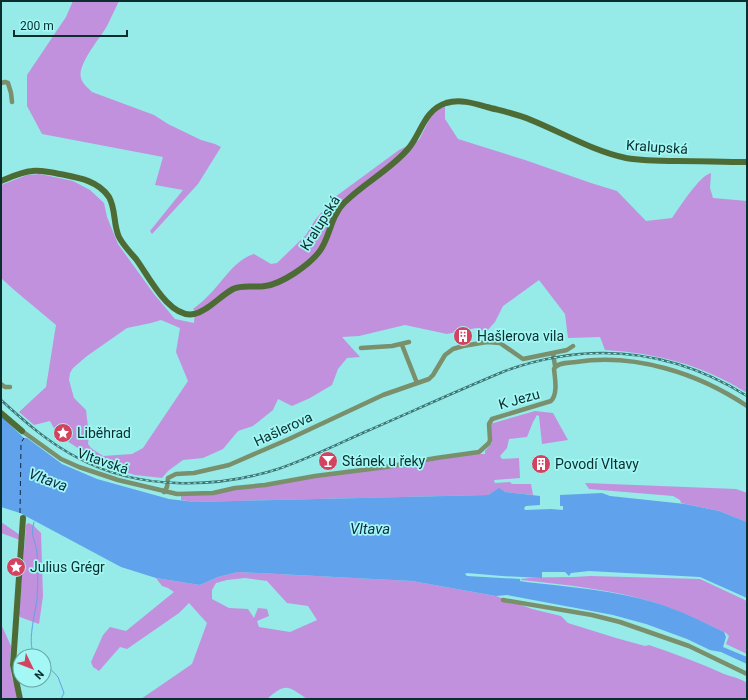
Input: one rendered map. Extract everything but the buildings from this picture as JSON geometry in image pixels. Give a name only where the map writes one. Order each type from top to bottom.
[{"type":"street","points":[[1,83],[5,82],[8,84],[12,93],[12,102]]},
{"type":"street","name":"Kralupská","points":[[1,181],[29,171],[41,170],[82,178],[98,187],[106,194],[111,202],[114,210],[117,232],[122,242],[136,259],[153,287],[174,308],[180,312],[193,314],[201,311],[233,289],[247,286],[265,286],[276,283],[308,263],[322,248],[334,218],[345,202],[399,158],[412,143],[430,113],[446,103],[460,101],[468,102],[507,112],[531,120],[599,150],[627,158],[652,161],[747,162]]},
{"type":"street","points":[[361,348],[402,345],[409,342]]},
{"type":"street","name":"Hašlerova","points":[[164,492],[167,488],[168,478],[172,475],[194,473],[229,465],[289,440],[383,395],[429,379],[445,355],[452,350],[463,346],[487,342],[500,342],[523,359],[567,350],[573,346]]},
{"type":"street","points":[[402,345],[417,383]]},
{"type":"street","points":[[553,353],[555,366],[587,360],[622,361],[664,368],[688,375],[717,388],[747,406]]},
{"type":"street","name":"K Jezu","points":[[213,492],[478,452],[484,448],[490,440],[489,424],[492,419],[551,401],[553,399],[555,393],[555,366]]},
{"type":"street","points":[[1,384],[5,387],[10,387]]},
{"type":"street","name":"Vltavská","points":[[1,413],[22,431],[61,459],[79,467],[118,480],[164,492],[177,494],[213,492]]},
{"type":"street","points":[[20,699],[13,665],[23,518]]},
{"type":"street","points":[[504,600],[592,615],[620,622],[689,646],[747,674]]},
{"type":"shaded area","points":[[73,1],[119,1],[107,26],[82,66],[81,78],[84,84],[92,92],[154,115],[168,124],[201,140],[221,147],[198,184],[152,234],[150,231],[183,190],[155,185],[163,157],[42,134],[27,106],[27,75],[66,17]]},
{"type":"shaded area","points":[[445,106],[445,119],[458,139],[617,191],[646,221],[672,218],[695,186],[706,175],[711,173],[710,188],[713,198],[747,201],[747,393],[714,375],[679,362],[643,354],[605,350],[600,337],[568,338],[565,314],[539,280],[503,306],[495,322],[486,332],[476,328],[447,334],[405,325],[359,336],[342,337],[360,357],[347,358],[338,369],[332,385],[310,398],[292,406],[278,399],[273,410],[253,426],[238,431],[223,449],[203,458],[183,460],[168,471],[162,478],[135,475],[97,463],[97,459],[64,438],[54,428],[50,421],[34,425],[19,412],[46,387],[56,325],[1,278],[1,185],[27,175],[40,174],[73,181],[90,190],[104,203],[107,217],[118,244],[154,294],[175,319],[194,323],[195,311],[193,309],[212,292],[241,260],[254,254],[271,264],[277,263],[306,235],[315,220],[335,197],[399,150],[419,140],[433,112]],"holes":[[[161,320],[180,328],[176,352],[188,381],[143,448],[132,454],[103,456],[91,448],[88,444],[89,436],[86,410],[74,398],[69,380],[70,373],[73,368],[87,356],[127,328]]]},
{"type":"shaded area","points":[[535,411],[553,413],[568,440],[542,444],[539,416],[537,415],[527,437],[509,439],[507,448],[500,456],[502,459],[519,458],[520,478],[494,480],[495,483],[510,482],[512,484],[531,484],[533,495],[505,492],[498,489],[488,495],[195,502],[181,500],[181,494],[213,493],[467,454],[485,454],[485,451],[492,443],[490,424]]},
{"type":"shaded area","points":[[585,483],[736,489],[747,493],[747,522],[719,511],[681,503],[680,500],[673,496],[589,489]]},
{"type":"shaded area","points":[[1,522],[20,535],[20,540],[1,533]]},
{"type":"shaded area","points":[[28,523],[33,525],[41,533],[43,596],[39,624],[20,617],[19,614],[26,525]]},
{"type":"shaded area","points":[[238,572],[412,581],[496,596],[532,609],[561,616],[568,623],[645,646],[649,645],[739,679],[747,683],[747,699],[307,699],[291,689],[283,688],[267,699],[141,699],[192,664],[207,623],[189,603],[179,613],[127,649],[120,647],[99,671],[93,667],[91,662],[103,635],[110,627],[126,631],[174,592],[162,586],[156,578],[200,585],[218,577]],"holes":[[[245,578],[267,581],[287,603],[308,606],[317,620],[290,632],[259,627],[257,621],[269,616],[267,609],[258,608],[254,618],[248,609],[229,608],[212,599],[212,590],[216,583]]]},
{"type":"shaded area","points":[[591,576],[700,579],[747,601],[747,654],[726,644],[729,636],[726,633],[683,613],[656,603],[606,591],[521,580]]},
{"type":"shaded area","points":[[1,624],[11,646],[10,665],[12,688],[16,688],[22,699],[1,699]]},
{"type":"water","name":"Vltava","points":[[1,416],[24,438],[27,438],[62,464],[97,479],[169,499],[195,502],[488,495],[499,488],[505,492],[540,496],[540,505],[526,506],[524,508],[525,510],[563,510],[563,506],[560,506],[560,495],[602,493],[610,496],[685,504],[719,511],[747,522],[747,598],[700,577],[589,571],[571,573],[569,576],[565,572],[542,572],[542,578],[465,574],[467,576],[520,579],[520,581],[526,582],[608,592],[656,603],[682,612],[724,632],[726,637],[723,647],[747,657],[747,664],[721,652],[710,650],[687,639],[646,624],[613,615],[507,595],[496,596],[412,581],[238,572],[218,577],[200,585],[156,578],[121,567],[20,513],[1,507]]},
{"type":"waterway","points":[[32,648],[31,638],[38,588],[37,552],[33,534],[34,522]]},
{"type":"waterway","points":[[52,671],[58,677],[64,693],[61,699]]},
{"type":"ferry route","points":[[20,513],[21,443],[24,438]]},
{"type":"railway","points":[[1,400],[47,439],[78,458],[101,468],[125,476],[151,481],[203,483],[254,476],[278,469],[312,456],[505,371],[536,362],[568,356],[598,353],[629,355],[659,360],[689,368],[718,380],[747,396]]},
{"type":"place","name":"Hašlerova vila","points":[[463,336]]},
{"type":"place","name":"Liběhrad","points":[[63,433]]},
{"type":"place","name":"Stánek u řeky","points":[[328,461]]},
{"type":"place","name":"Povodí Vltavy","points":[[541,464]]},
{"type":"place","name":"Julius Grégr","points":[[16,567]]}]
